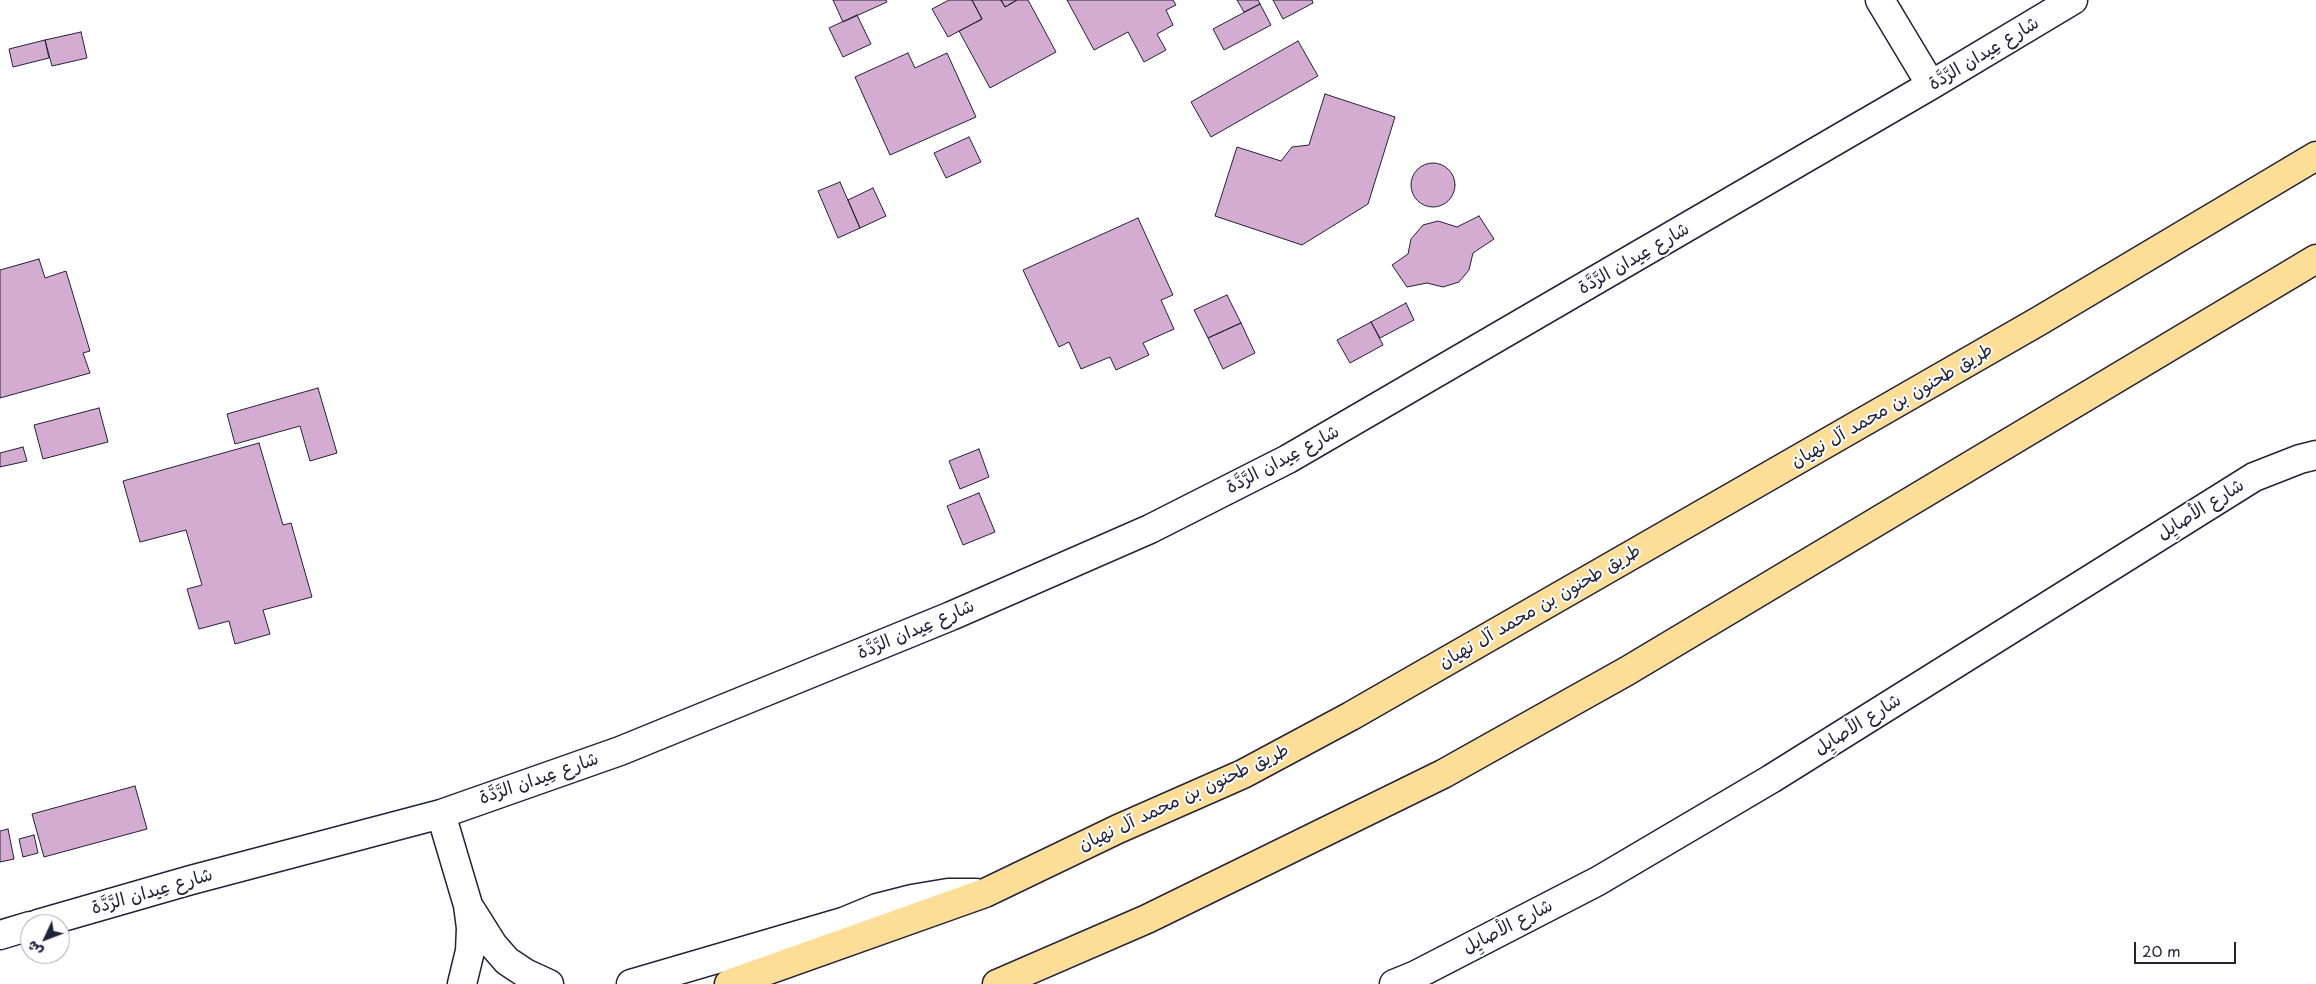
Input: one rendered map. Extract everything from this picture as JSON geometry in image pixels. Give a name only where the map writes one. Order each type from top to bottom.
[{"type":"main road","name":"طريق طحنون بن محمد آل نهيان","points":[[729,984],[985,893],[1118,829],[1243,774],[1351,716],[2039,321],[2316,156]]},
{"type":"main road","points":[[998,984],[1147,919],[1443,774],[1635,666],[2316,258]]},
{"type":"street","points":[[1880,0],[1931,86]]},
{"type":"street","name":"شارع عِيدان الرَّدَّة","points":[[70,915],[191,880],[441,814],[494,793],[620,751],[951,616],[1150,529],[1297,454],[1931,86],[2073,0]]},
{"type":"street","name":"شارع الأصايِل","points":[[1394,984],[1416,975],[1598,880],[1763,784],[2254,477],[2300,459],[2316,455]]},
{"type":"street","points":[[441,814],[468,906],[471,928],[470,951],[462,984]]},
{"type":"street","points":[[630,984],[843,922],[877,908],[912,899],[948,893],[985,893]]},
{"type":"street","points":[[468,906],[493,945],[507,961],[525,973],[549,984]]},
{"type":"street","points":[[0,935],[20,929]]},
{"type":"building","points":[[833,0],[886,0],[887,2],[843,22]]},
{"type":"building","points":[[949,0],[972,0],[982,19],[948,37],[932,9]]},
{"type":"building","points":[[972,0],[1001,0],[1005,7],[1017,0],[1028,0],[1056,52],[990,88],[959,31],[982,19]]},
{"type":"building","points":[[1001,0],[1017,0],[1005,7]]},
{"type":"building","points":[[1067,0],[1173,0],[1176,5],[1166,10],[1173,25],[1157,34],[1166,50],[1144,62],[1128,32],[1094,50]]},
{"type":"building","points":[[1237,0],[1258,0],[1260,4],[1244,12]]},
{"type":"building","points":[[1273,0],[1312,0],[1313,3],[1283,19]]},
{"type":"building","points":[[1260,4],[1271,25],[1224,50],[1213,29]]},
{"type":"building","points":[[857,15],[871,44],[843,57],[829,28]]},
{"type":"building","points":[[81,32],[87,58],[52,66],[45,40]]},
{"type":"building","points":[[45,40],[49,58],[13,67],[9,49]]},
{"type":"building","points":[[1298,41],[1318,76],[1211,137],[1191,102]]},
{"type":"building","points":[[908,53],[915,68],[947,53],[976,117],[890,155],[855,77]]},
{"type":"building","points":[[1325,94],[1395,117],[1368,204],[1302,245],[1215,216],[1237,147],[1281,161],[1292,147],[1309,145]]},
{"type":"building","points":[[969,137],[981,162],[946,178],[934,153]]},
{"type":"building","points":[[1437,163],[1449,169],[1454,176],[1454,194],[1449,201],[1442,206],[1429,207],[1417,201],[1412,194],[1411,181],[1417,169],[1424,164]]},
{"type":"building","points":[[840,182],[860,228],[838,238],[818,191]]},
{"type":"building","points":[[873,188],[886,216],[860,228],[848,200]]},
{"type":"building","points":[[1479,216],[1494,239],[1473,253],[1469,270],[1459,282],[1443,287],[1427,283],[1407,287],[1392,265],[1408,254],[1411,239],[1423,225],[1438,221],[1457,227]]},
{"type":"building","points":[[1138,218],[1173,295],[1161,300],[1174,329],[1143,343],[1149,355],[1116,370],[1110,357],[1081,369],[1069,342],[1059,347],[1023,270]]},
{"type":"building","points":[[39,259],[45,278],[66,271],[90,351],[83,353],[90,373],[0,398],[0,270]]},
{"type":"building","points":[[1227,295],[1241,323],[1208,338],[1194,310]]},
{"type":"building","points":[[1406,303],[1414,320],[1380,338],[1371,322]]},
{"type":"building","points":[[1371,322],[1383,345],[1350,363],[1337,340]]},
{"type":"building","points":[[1241,323],[1255,353],[1223,369],[1208,338]]},
{"type":"building","points":[[318,388],[337,453],[310,461],[300,426],[235,444],[227,414]]},
{"type":"building","points":[[99,408],[108,442],[43,459],[34,425]]},
{"type":"building","points":[[259,443],[283,525],[291,523],[312,597],[263,610],[270,634],[235,644],[229,621],[199,629],[187,589],[202,585],[186,530],[140,542],[123,481]]},
{"type":"building","points":[[23,447],[27,461],[0,467],[0,453]]},
{"type":"building","points":[[979,449],[989,477],[960,489],[949,461]]},
{"type":"building","points":[[979,493],[995,532],[963,545],[947,506]]},
{"type":"building","points":[[135,786],[147,829],[44,857],[32,814]]},
{"type":"building","points":[[8,829],[14,859],[0,862],[0,831]]},
{"type":"building","points":[[34,835],[38,853],[23,857],[19,839]]}]
